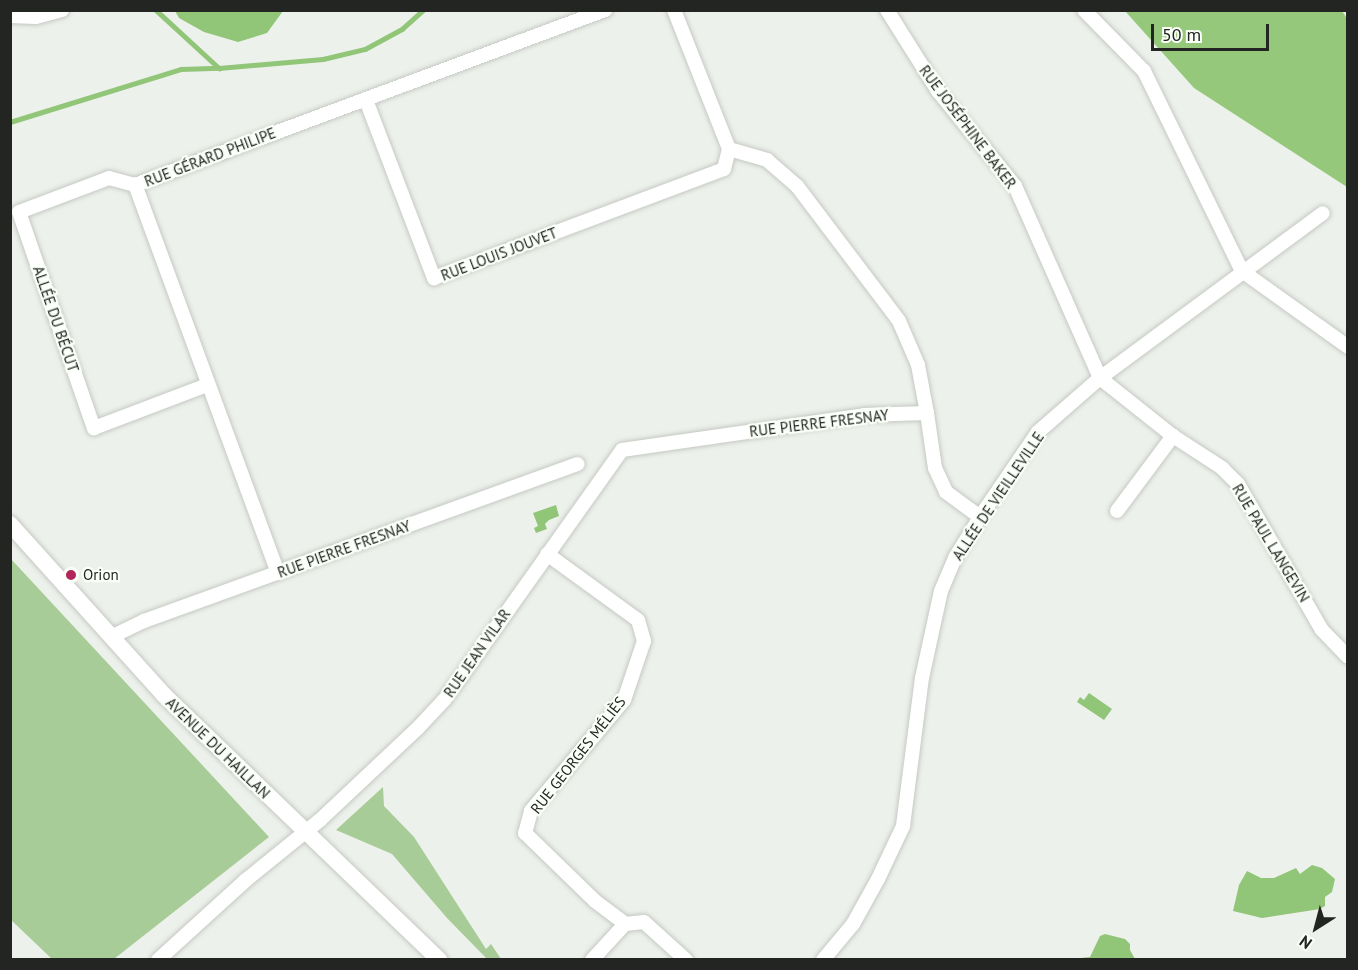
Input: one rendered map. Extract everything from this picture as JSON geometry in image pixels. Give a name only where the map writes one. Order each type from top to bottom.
[{"type":"street","points":[[12,14],[36,17],[62,10]]},
{"type":"street","name":"RUE GÉRARD PHILIPE","points":[[278,573],[135,185],[605,10]]},
{"type":"street","points":[[674,10],[729,149],[767,160],[797,186],[898,321],[918,365],[935,468],[946,492],[980,517]]},
{"type":"street","name":"RUE JOSÉPHINE BAKER","points":[[887,10],[938,92],[1015,186],[1100,378]]},
{"type":"street","points":[[1084,10],[1144,71],[1242,272],[1347,347]]},
{"type":"street","name":"RUE LOUIS JOUVET","points":[[366,100],[434,278],[724,169],[729,149]]},
{"type":"street","name":"ALLÉE DU BÉCUT","points":[[135,185],[109,178],[19,212],[94,428],[207,385]]},
{"type":"street","name":"ALLÉE DE VIEILLEVILLE","points":[[823,960],[853,924],[878,879],[903,826],[922,678],[941,591],[955,558],[980,517],[1038,432],[1100,378],[1323,213]]},
{"type":"street","name":"RUE PAUL LANGEVIN","points":[[1100,378],[1173,436],[1222,468],[1238,484],[1322,630],[1346,654]]},
{"type":"street","name":"RUE PIERRE FRESNAY","points":[[622,450],[864,415],[927,413]]},
{"type":"street","points":[[1117,511],[1173,436]]},
{"type":"street","name":"RUE JEAN VILAR","points":[[158,960],[320,820],[417,729],[445,699],[622,450]]},
{"type":"street","name":"RUE PIERRE FRESNAY","points":[[111,637],[144,621],[577,464]]},
{"type":"street","name":"AVENUE DU HAILLAN","points":[[10,524],[164,695],[439,960]]},
{"type":"street","name":"RUE GEORGES MÉLIÈS","points":[[547,554],[638,620],[644,641],[624,700],[531,811],[525,833],[595,901],[625,924]]},
{"type":"street","points":[[592,960],[625,924],[644,922],[686,960]]},
{"type":"shaded area","points":[[283,10],[267,33],[238,42],[204,32],[179,18],[175,11]]},
{"type":"shaded area","points":[[1125,11],[1342,11],[1348,20],[1347,187],[1194,88]]},
{"type":"shaded area","points":[[556,505],[559,516],[545,524],[547,529],[536,533],[534,528],[538,526],[533,513]]},
{"type":"shaded area","points":[[11,559],[269,837],[114,959],[52,959],[11,920]]},
{"type":"shaded area","points":[[1089,693],[1112,709],[1104,720],[1077,702],[1080,697],[1084,700]]},
{"type":"shaded area","points":[[383,787],[384,806],[414,837],[486,949],[491,944],[501,959],[487,959],[447,918],[392,854],[336,830]]},
{"type":"shaded area","points":[[1312,865],[1322,868],[1335,879],[1332,892],[1325,897],[1325,906],[1320,909],[1262,918],[1233,911],[1239,885],[1247,871],[1261,878],[1274,878],[1296,868],[1300,874]]},
{"type":"shaded area","points":[[1105,934],[1125,939],[1130,944],[1130,950],[1135,959],[1071,959],[1090,957],[1100,936]]},
{"type":"waterway","points":[[156,10],[219,68],[323,59],[365,49],[402,29],[423,10]]},
{"type":"waterway","points":[[10,122],[181,69],[219,68]]},
{"type":"place","name":"Orion","points":[[71,575]]}]
